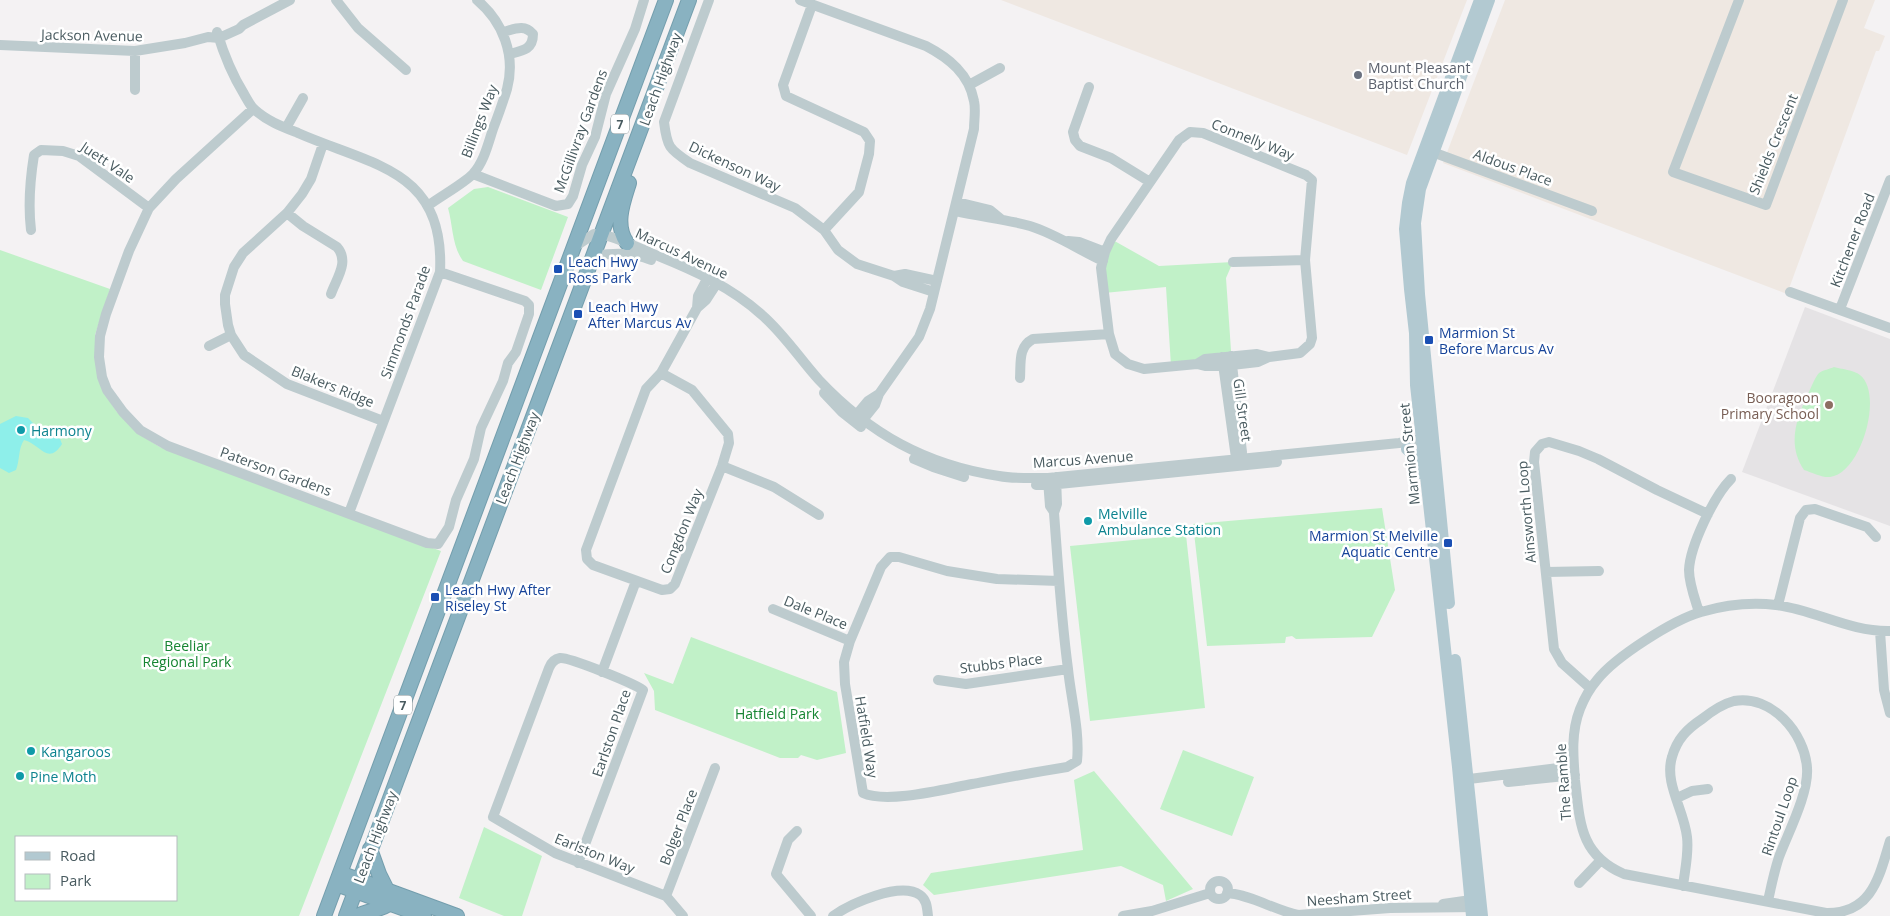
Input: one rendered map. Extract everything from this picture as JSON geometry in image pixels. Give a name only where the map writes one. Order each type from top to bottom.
[{"type":"highway","name":"Leach Highway","points":[[324,916],[666,0]]},
{"type":"highway","name":"Leach Highway","points":[[346,916],[689,0]]},
{"type":"highway","points":[[627,243],[620,234],[620,214],[647,132],[650,106]]},
{"type":"highway","points":[[485,488],[489,495],[495,494],[521,428],[532,417]]},
{"type":"highway","points":[[466,536],[485,544]]},
{"type":"highway","points":[[370,849],[389,898],[424,916]]},
{"type":"highway","points":[[338,879],[389,898],[457,916]]},
{"type":"highway","points":[[357,916],[379,910],[389,898]]},
{"type":"main road","name":"Marmion Street","points":[[1464,783],[1431,519],[1429,442],[1414,239],[1416,204],[1428,151],[1480,0]]},
{"type":"main road","name":"Marmion Street","points":[[1428,151],[1489,0]]},
{"type":"main road","name":"Marmion Street","points":[[1429,442],[1439,510],[1476,908]]},
{"type":"main road","points":[[1407,449],[1417,460],[1431,519]]},
{"type":"street","name":"Jackson Avenue","points":[[1,46],[135,51],[172,46],[218,35],[237,24],[243,25],[290,0]]},
{"type":"street","points":[[336,0],[358,28],[406,70]]},
{"type":"street","name":"Billings Way","points":[[429,204],[473,174],[482,159],[508,88],[509,54],[503,32],[496,20],[477,0]]},
{"type":"street","name":"McGillivray Gardens","points":[[473,174],[556,206],[568,204],[573,196],[582,165],[595,137],[606,94],[635,29],[644,0]]},
{"type":"street","name":"Dickenson Way","points":[[710,0],[664,122],[666,140],[674,152],[690,163],[795,208],[824,230],[838,250],[857,264],[934,292]]},
{"type":"street","points":[[800,0],[926,46],[955,64],[969,85],[974,102],[974,129],[930,309],[919,337],[879,394],[868,401],[858,420]]},
{"type":"street","name":"Shields Crescent","points":[[1738,0],[1673,172],[1766,205],[1843,0]]},
{"type":"street","points":[[812,5],[783,85],[786,96],[864,132],[870,141],[869,154],[859,192],[824,230]]},
{"type":"street","points":[[503,32],[521,27],[528,29],[533,34],[533,42],[530,47],[524,51],[509,54]]},
{"type":"street","name":"Simmonds Parade","points":[[218,35],[229,66],[253,109],[286,128],[396,173],[429,204],[440,240],[440,272],[349,513]]},
{"type":"street","points":[[135,51],[135,90]]},
{"type":"street","points":[[969,85],[1000,68]]},
{"type":"street","points":[[1089,87],[1073,132],[1075,140],[1080,146],[1111,158],[1150,182]]},
{"type":"street","points":[[286,128],[303,98]]},
{"type":"street","name":"Paterson Gardens","points":[[253,109],[176,178],[149,208],[129,252],[112,297],[100,336],[99,357],[102,377],[107,390],[123,412],[140,430],[168,446],[427,544],[438,544],[449,527],[456,500],[474,459],[481,428],[503,381],[508,363],[516,352],[529,314],[529,305],[525,301],[440,272]]},
{"type":"street","name":"Connelly Way","points":[[1190,132],[1203,133],[1306,175],[1312,180],[1304,260],[1312,338],[1310,344],[1300,353],[1269,357],[1257,354],[1205,366],[1197,364],[1144,369],[1128,364],[1115,354],[1109,334],[1101,268],[1104,256],[1111,238],[1178,140],[1190,132]]},
{"type":"street","name":"Blakers Ridge","points":[[323,144],[311,178],[302,194],[287,213],[243,253],[234,267],[228,283],[225,304],[228,325],[231,335],[244,355],[287,384],[383,421]]},
{"type":"street","name":"Juett Vale","points":[[31,230],[28,211],[31,175],[34,155],[41,150],[63,151],[79,156],[149,208]]},
{"type":"street","name":"Aldous Place","points":[[1428,151],[1592,211]]},
{"type":"street","name":"Kitchener Road","points":[[1840,309],[1886,206],[1890,180]]},
{"type":"street","points":[[956,206],[989,219],[1001,219],[1032,227],[1067,241],[1079,242],[1104,256]]},
{"type":"street","points":[[287,213],[342,252],[344,260],[342,268],[330,294]]},
{"type":"street","points":[[574,247],[594,234],[601,234]]},
{"type":"street","name":"Marcus Avenue","points":[[601,234],[627,243],[739,297],[762,315],[858,420],[915,453],[963,469],[1001,477],[1052,481],[1240,462],[1399,443],[1429,442]]},
{"type":"street","name":"Marcus Avenue","points":[[593,256],[636,255],[711,283]]},
{"type":"street","points":[[1233,262],[1304,260]]},
{"type":"street","name":"Dickenson Way","points":[[894,276],[906,274],[937,281]]},
{"type":"street","name":"Congdon Way","points":[[661,373],[692,390],[728,434],[729,443],[722,466],[676,584],[670,589],[662,590],[593,565],[587,559],[586,550],[646,389],[661,373],[697,308],[706,300],[711,283]]},
{"type":"street","points":[[1790,292],[1890,328]]},
{"type":"street","points":[[1020,378],[1022,350],[1026,342],[1033,338],[1109,334]]},
{"type":"street","points":[[209,346],[231,335]]},
{"type":"street","name":"Gill Street","points":[[1227,361],[1240,462]]},
{"type":"street","name":"Marcus Avenue","points":[[1240,462],[1407,449],[1429,442]]},
{"type":"street","name":"Ainsworth Loop","points":[[1590,688],[1562,663],[1554,649],[1534,462],[1535,452],[1542,444],[1549,442],[1579,451],[1708,514]]},
{"type":"street","points":[[722,466],[774,487],[819,515]]},
{"type":"street","points":[[1699,612],[1690,578],[1689,569],[1692,553],[1708,514],[1731,479]]},
{"type":"street","name":"Hatfield Way","points":[[1052,481],[1057,504],[1054,512],[1059,581],[1078,746],[1077,761],[1067,767],[921,793],[871,797],[863,793],[845,684],[844,662],[850,640],[881,567],[890,557],[899,557],[947,571],[997,579],[1059,581]]},
{"type":"street","points":[[1778,605],[1800,518],[1806,510],[1815,509],[1867,527],[1876,537]]},
{"type":"street","points":[[1546,572],[1599,571]]},
{"type":"street","points":[[602,672],[636,581]]},
{"type":"street","name":"The Ramble","points":[[1885,631],[1857,628],[1778,605],[1740,604],[1699,612],[1665,628],[1605,671],[1590,688],[1580,708],[1574,730],[1575,771],[1581,828],[1588,844],[1600,860],[1624,874],[1826,913],[1842,912],[1861,903],[1874,889],[1890,841]]},
{"type":"street","name":"Dale Place","points":[[772,609],[850,640]]},
{"type":"street","points":[[1885,631],[1884,690],[1890,713]]},
{"type":"street","name":"Earlston Place","points":[[493,817],[549,668],[554,660],[563,658],[643,690],[578,863]]},
{"type":"street","name":"Stubbs Place","points":[[938,680],[966,684],[1068,669]]},
{"type":"street","name":"Rintoul Loop","points":[[1683,886],[1688,846],[1685,826],[1670,777],[1671,759],[1676,745],[1690,728],[1718,707],[1737,701],[1758,702],[1771,708],[1794,733],[1801,745],[1807,767],[1804,791],[1778,859],[1768,901]]},
{"type":"street","name":"Bolger Place","points":[[666,896],[715,768]]},
{"type":"street","points":[[1464,783],[1575,771]]},
{"type":"street","points":[[1677,798],[1692,791],[1708,789]]},
{"type":"street","name":"Earlston Way","points":[[493,817],[539,844],[578,863],[666,896],[683,916]]},
{"type":"street","points":[[797,831],[788,840],[776,874],[811,916]]},
{"type":"street","points":[[1579,883],[1600,860]]},
{"type":"street","name":"Neesham Street","points":[[1123,916],[1144,915],[1210,893],[1212,884],[1218,881],[1225,884],[1227,893],[1240,894],[1286,914],[1378,912],[1438,906],[1446,908],[1476,908]]},
{"type":"street","points":[[833,916],[848,906],[875,895],[908,890],[920,895],[926,902],[928,916]]},
{"type":"shaded area","points":[[1001,0],[1467,0],[1407,155]]},
{"type":"shaded area","points":[[1505,0],[1875,0],[1864,28],[1885,36],[1879,51],[1876,51],[1787,294],[1443,163]]},
{"type":"shaded area","name":"Booragoon Primary School","points":[[1805,307],[1890,339],[1890,526],[1742,472]]},
{"type":"green space","points":[[488,187],[568,217],[541,290],[463,261],[459,255],[448,208],[474,189]]},
{"type":"green space","points":[[1111,239],[1159,266],[1233,262],[1226,278],[1232,365],[1171,366],[1166,287],[1104,293],[1105,252]]},
{"type":"green space","name":"Beeliar Regional Park","points":[[0,250],[110,289],[95,335],[95,357],[102,390],[117,412],[137,433],[160,447],[441,551],[299,916],[0,916]]},
{"type":"green space","points":[[1834,367],[1860,375],[1867,385],[1870,399],[1869,415],[1866,432],[1851,462],[1841,473],[1827,477],[1804,470],[1796,451],[1795,432],[1800,413],[1816,377],[1819,373]]},
{"type":"green space","points":[[1382,508],[1395,590],[1372,637],[1296,639],[1292,636],[1286,637],[1285,643],[1207,646],[1193,524]]},
{"type":"green space","points":[[1186,535],[1205,708],[1090,721],[1070,546]]},
{"type":"green space","name":"Hatfield Park","points":[[691,637],[837,692],[846,753],[817,760],[801,755],[798,758],[780,758],[655,710],[654,691],[644,673],[673,684]]},
{"type":"green space","points":[[1183,750],[1254,777],[1232,836],[1160,809]]},
{"type":"green space","points":[[1094,771],[1193,889],[1166,901],[1163,885],[1121,866],[934,895],[923,885],[931,873],[1083,850],[1074,780]]},
{"type":"green space","points":[[484,827],[542,856],[522,916],[504,916],[459,898]]},
{"type":"water","points":[[16,416],[28,418],[41,431],[60,439],[62,444],[57,450],[48,453],[24,440],[16,470],[9,473],[0,468],[0,424]]},
{"type":"place","name":"Mount Pleasant Baptist Church","points":[[1358,75]]},
{"type":"place","name":"Leach Hwy Ross Park","points":[[558,269]]},
{"type":"place","name":"Leach Hwy After Marcus Av","points":[[578,314]]},
{"type":"place","name":"Marmion St Before Marcus Av","points":[[1429,340]]},
{"type":"place","name":"Booragoon Primary School","points":[[1829,405]]},
{"type":"place","name":"Harmony","points":[[21,430]]},
{"type":"place","name":"Melville Ambulance Station","points":[[1088,521]]},
{"type":"place","name":"Marmion St Melville Aquatic Centre","points":[[1448,543]]},
{"type":"place","name":"Leach Hwy After Riseley St","points":[[435,597]]},
{"type":"place","name":"Kangaroos","points":[[31,751]]},
{"type":"place","name":"Pine Moth","points":[[20,776]]}]
